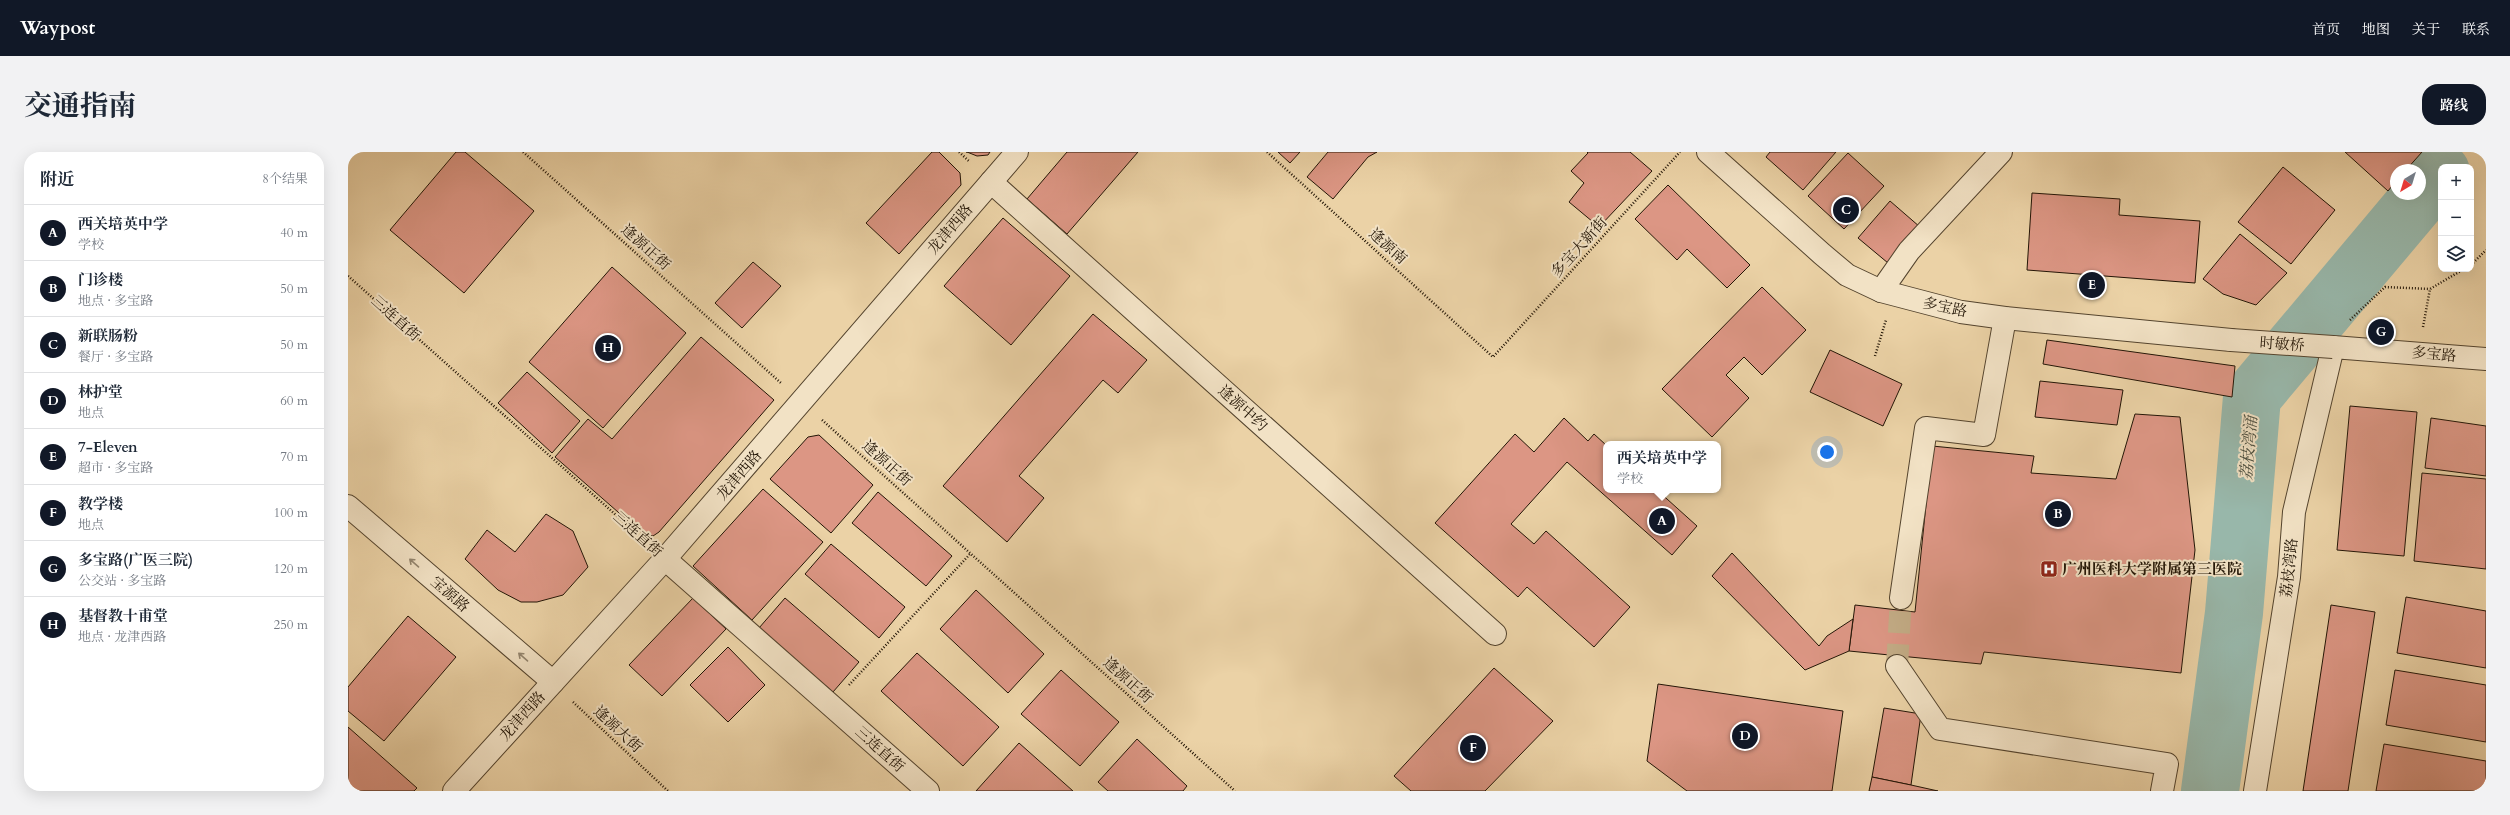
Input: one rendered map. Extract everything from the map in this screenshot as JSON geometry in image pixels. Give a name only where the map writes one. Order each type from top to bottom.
[{"type":"street","name":"龙津西路","points":[[454,791],[666,559],[1017,152]]},
{"type":"street","name":"多宝路","points":[[1708,152],[1822,254],[1848,275],[1881,291],[1962,312],[2005,318],[2231,340]]},
{"type":"street","points":[[1881,291],[1909,251],[2001,152]]},
{"type":"street","name":"逢源中约","points":[[991,182],[1495,634]]},
{"type":"street","points":[[1901,598],[1926,428],[1984,436],[2005,318]]},
{"type":"street","name":"时敏桥","points":[[2231,340],[2333,347]]},
{"type":"street","name":"多宝路","points":[[2333,347],[2418,352],[2486,359]]},
{"type":"street","name":"荔枝湾路","points":[[2255,791],[2289,577],[2294,512],[2333,347]]},
{"type":"street","name":"宝源路","points":[[348,506],[553,682]]},
{"type":"street","name":"三连直街","points":[[666,559],[928,791]]},
{"type":"street","points":[[1897,666],[1940,729],[2167,764],[2162,791]]},
{"type":"path","name":"逢源正街","points":[[523,152],[1236,791]]},
{"type":"path","name":"逢源南","points":[[1267,152],[1493,357]]},
{"type":"path","name":"多宝大新街","points":[[1493,357],[1680,152]]},
{"type":"path","points":[[2474,262],[2486,250]]},
{"type":"path","points":[[2418,352],[2430,289],[2459,272]]},
{"type":"path","name":"三连直街","points":[[348,276],[666,559]]},
{"type":"path","points":[[1875,356],[1887,317]]},
{"type":"path","points":[[831,705],[971,553]]},
{"type":"path","name":"逢源大街","points":[[553,682],[668,791]]},
{"type":"building","points":[[456,152],[465,152],[534,211],[464,293],[390,230]]},
{"type":"building","points":[[932,152],[939,152],[960,173],[961,185],[899,254],[866,223]]},
{"type":"building","points":[[967,152],[990,152],[988,155],[977,156]]},
{"type":"building","points":[[1067,152],[1138,152],[1067,234],[1027,199]]},
{"type":"building","points":[[1278,152],[1300,152],[1290,163]]},
{"type":"building","points":[[1328,152],[1377,152],[1368,157],[1333,199],[1307,177]]},
{"type":"building","points":[[1587,152],[1630,152],[1652,171],[1599,227],[1569,202],[1584,183],[1571,171],[1588,153]]},
{"type":"building","points":[[1770,152],[1836,152],[1803,190],[1766,157]]},
{"type":"building","points":[[2345,152],[2422,152],[2411,164],[2390,164],[2390,188],[2388,191]]},
{"type":"building","points":[[1848,153],[1884,186],[1844,229],[1808,196]]},
{"type":"building","points":[[2283,167],[2335,210],[2291,264],[2238,222]]},
{"type":"building","points":[[1668,185],[1750,265],[1727,288],[1687,249],[1677,260],[1635,219]]},
{"type":"building","points":[[2032,193],[2120,199],[2119,215],[2200,221],[2195,283],[2027,270]]},
{"type":"building","points":[[1890,201],[1920,227],[1888,263],[1858,238]]},
{"type":"building","points":[[1003,218],[1070,276],[1011,345],[944,286]]},
{"type":"building","points":[[2240,234],[2287,273],[2256,305],[2223,294],[2203,279]]},
{"type":"building","points":[[753,262],[781,286],[742,328],[715,303]]},
{"type":"building","points":[[612,267],[686,333],[603,428],[529,362]]},
{"type":"building","points":[[1762,287],[1806,330],[1762,375],[1744,357],[1726,375],[1749,398],[1712,437],[1662,389]]},
{"type":"building","points":[[1093,314],[1147,360],[1118,393],[1103,380],[1019,476],[1044,498],[1007,542],[943,486]]},
{"type":"building","points":[[701,337],[774,400],[659,532],[653,536],[648,535],[642,533],[555,457],[588,419],[612,439]]},
{"type":"building","points":[[2047,340],[2235,366],[2232,397],[2043,364]]},
{"type":"building","points":[[1830,350],[1902,384],[1883,426],[1810,392]]},
{"type":"building","points":[[527,372],[580,421],[552,453],[498,403]]},
{"type":"building","points":[[2040,381],[2123,390],[2117,425],[2035,417]]},
{"type":"building","points":[[2350,406],[2417,412],[2404,556],[2337,550]]},
{"type":"building","points":[[2135,414],[2180,417],[2195,550],[2181,673],[1984,652],[1981,664],[1849,651],[1855,605],[1915,612],[1932,446],[2034,456],[2031,473],[2116,479]]},
{"type":"building","points":[[1564,418],[1588,441],[1594,434],[1603,442],[1603,493],[1660,493],[1697,526],[1672,555],[1567,462],[1511,524],[1534,544],[1546,531],[1630,607],[1594,647],[1527,587],[1518,597],[1435,523],[1515,434],[1534,452]]},
{"type":"building","points":[[2431,418],[2486,426],[2486,476],[2425,468]]},
{"type":"building","points":[[819,435],[873,485],[831,533],[770,479],[808,437]]},
{"type":"building","points":[[2422,473],[2486,479],[2486,569],[2414,561]]},
{"type":"building","points":[[763,489],[823,542],[752,620],[693,566]]},
{"type":"building","points":[[878,492],[952,556],[926,586],[852,523]]},
{"type":"building","points":[[546,514],[573,531],[588,567],[563,595],[537,602],[521,602],[498,590],[465,559],[487,530],[515,552]]},
{"type":"building","points":[[831,544],[905,607],[879,638],[805,574]]},
{"type":"building","points":[[1732,553],[1819,646],[1827,636],[1853,619],[1849,651],[1805,670],[1712,576]]},
{"type":"building","points":[[976,590],[1044,654],[1008,693],[940,629]]},
{"type":"building","points":[[2406,597],[2486,611],[2486,668],[2397,653]]},
{"type":"building","points":[[693,598],[726,629],[662,696],[629,665]]},
{"type":"building","points":[[785,598],[859,662],[833,692],[759,628]]},
{"type":"building","points":[[2331,605],[2375,612],[2348,791],[2303,791]]},
{"type":"building","points":[[408,616],[456,657],[384,741],[348,711],[348,687]]},
{"type":"building","points":[[728,647],[765,685],[728,722],[690,685]]},
{"type":"building","points":[[917,653],[999,727],[963,766],[881,691]]},
{"type":"building","points":[[1494,668],[1553,721],[1485,791],[1411,791],[1394,776]]},
{"type":"building","points":[[1061,670],[1119,722],[1080,766],[1021,714]]},
{"type":"building","points":[[2395,670],[2486,685],[2486,742],[2386,725]]},
{"type":"building","points":[[1658,684],[1843,711],[1832,791],[1687,791],[1647,761]]},
{"type":"building","points":[[1884,708],[1921,714],[1911,785],[1872,777]]},
{"type":"building","points":[[348,727],[417,788],[414,791],[348,791]]},
{"type":"building","points":[[1137,739],[1187,786],[1183,791],[1108,791],[1098,782]]},
{"type":"building","points":[[1019,743],[1073,791],[976,791]]},
{"type":"building","points":[[2384,744],[2486,761],[2486,791],[2376,791]]},
{"type":"building","points":[[1872,777],[1911,785],[1938,791],[1869,791]]},
{"type":"waterway","name":"荔枝湾涌","points":[[2210,791],[2234,613],[2252,397],[2438,176]]},
{"type":"tunnel","points":[[1897,666],[1901,598]]},
{"type":"place","name":"新联肠粉","points":[[1846,210]]},
{"type":"place","name":"7-Eleven","points":[[2092,285]]},
{"type":"place","name":"多宝路(广医三院)","points":[[2381,332]]},
{"type":"place","name":"基督教十甫堂","points":[[608,348]]},
{"type":"place","name":"门诊楼","points":[[2058,514]]},
{"type":"place","name":"西关培英中学","points":[[1662,521]]},
{"type":"place","name":"广州医科大学附属第三医院","points":[[2049,569]]},
{"type":"place","name":"林护堂","points":[[1745,736]]},
{"type":"place","name":"教学楼","points":[[1473,748]]}]
